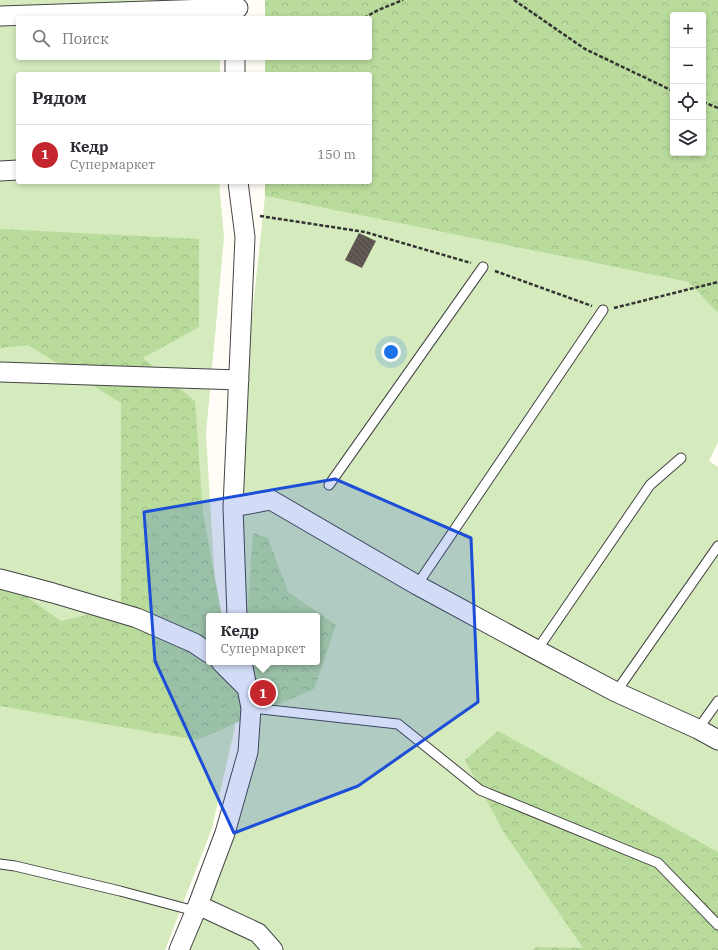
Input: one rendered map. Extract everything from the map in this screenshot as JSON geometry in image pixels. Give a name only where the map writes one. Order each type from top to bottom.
[{"type":"street","points":[[0,16],[238,8]]},
{"type":"street","points":[[235,60],[235,72]]},
{"type":"street","points":[[0,171],[16,170]]},
{"type":"street","points":[[237,613],[233,507],[245,238],[238,184]]},
{"type":"street","points":[[0,372],[239,380]]},
{"type":"street","points":[[233,507],[271,500],[417,586],[616,692],[698,729],[718,740]]},
{"type":"street","points":[[0,579],[137,618],[194,642],[206,651]]},
{"type":"street","points":[[224,665],[247,688]]},
{"type":"street","points":[[179,950],[197,908],[225,833],[248,752],[251,708],[243,665]]},
{"type":"street","points":[[197,908],[258,933],[274,950]]},
{"type":"lane","points":[[329,485],[483,267]]},
{"type":"lane","points":[[417,586],[603,310]]},
{"type":"lane","points":[[537,650],[650,485],[681,458]]},
{"type":"lane","points":[[616,692],[718,546]]},
{"type":"lane","points":[[698,729],[718,701]]},
{"type":"lane","points":[[251,708],[398,724],[480,790],[658,862],[718,925]]},
{"type":"lane","points":[[0,864],[15,866],[197,908]]},
{"type":"path","points":[[368,16],[403,0]]},
{"type":"path","points":[[514,0],[585,48],[670,90]]},
{"type":"path","points":[[706,103],[718,108]]},
{"type":"highlighted area","points":[[335,479],[471,538],[478,702],[358,786],[234,833],[155,661],[144,512]]},
{"type":"green space","points":[[0,0],[224,0],[41,16],[16,16],[16,60],[220,60],[220,72],[16,72],[16,184],[219,184],[224,237],[206,434],[217,613],[206,613],[206,665],[223,665],[235,727],[212,828],[165,950],[0,950]]},
{"type":"green space","points":[[265,0],[718,0],[718,313],[688,282],[265,196],[265,184],[372,184],[372,72],[265,72],[265,60],[372,60],[372,16],[265,16]]},
{"type":"green space","points":[[265,196],[688,282],[718,313],[718,442],[709,461],[718,467],[718,950],[188,950],[230,839],[259,732],[248,665],[320,665],[320,613],[242,613],[239,438]]},
{"type":"green space","points":[[0,229],[199,239],[199,327],[143,358],[195,401],[203,513],[221,613],[206,613],[206,665],[320,665],[320,614],[336,625],[314,689],[197,740],[0,706],[0,578],[61,621],[121,607],[121,403],[28,345],[0,348]]},
{"type":"green space","points":[[253,533],[268,538],[288,592],[319,613],[247,613]]},
{"type":"green space","points":[[498,731],[718,852],[718,950],[533,950],[536,947],[583,948],[503,831],[465,760]]},
{"type":"building","points":[[359,233],[376,241],[362,268],[345,260]]},
{"type":"place","name":"Кедр","points":[[263,693]]}]
